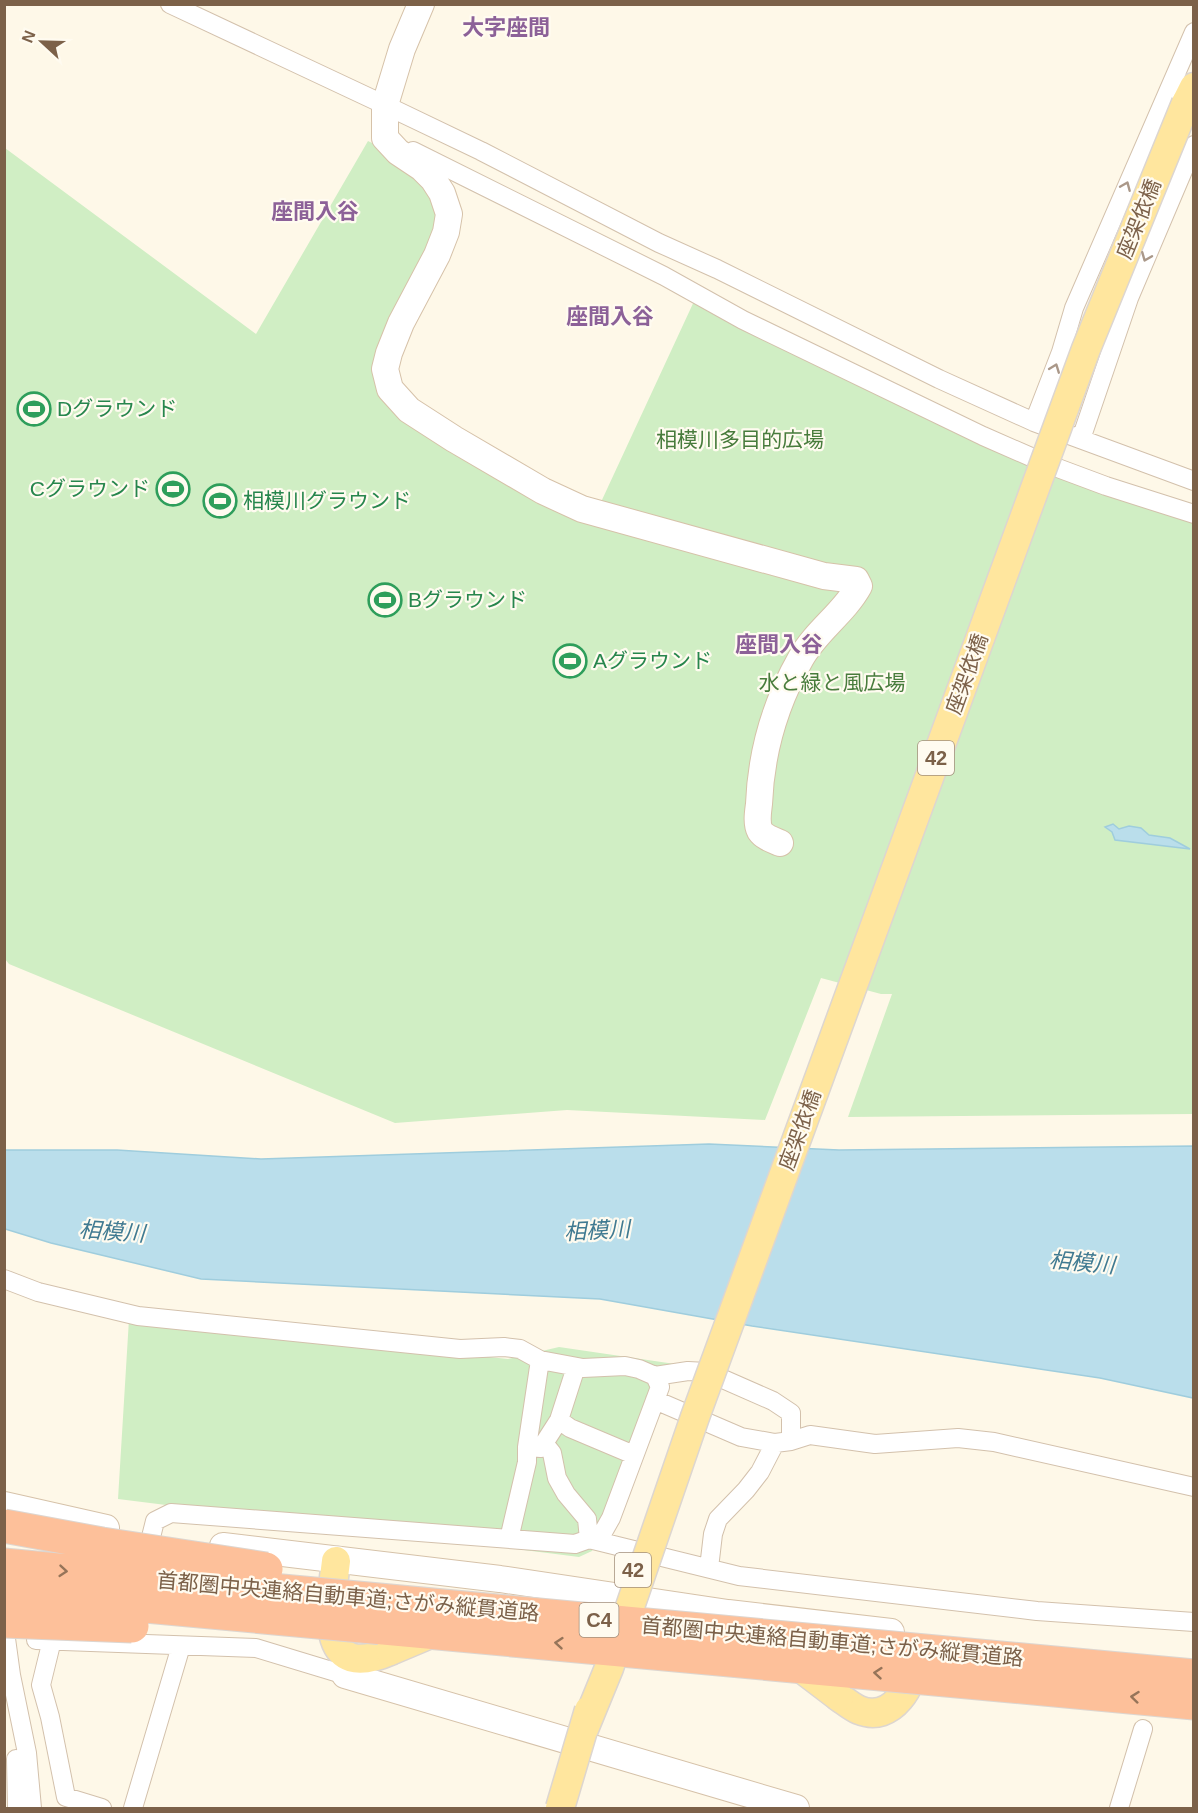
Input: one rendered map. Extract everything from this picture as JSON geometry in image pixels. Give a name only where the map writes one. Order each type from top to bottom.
[{"type":"highway","points":[[5,1513],[102,1544],[582,1619]]},
{"type":"highway","name":"首都圏中央連絡自動車道;さがみ縦貫道路","points":[[4,1565],[1194,1676]]},
{"type":"highway","name":"首都圏中央連絡自動車道;さがみ縦貫道路","points":[[4,1593],[1194,1703]]},
{"type":"highway","points":[[5,1630],[509,1639]]},
{"type":"main road","name":"座架依橋","points":[[560,1809],[582,1739],[600,1667],[618,1627],[630,1577],[695,1417],[1086,349],[1190,95]]},
{"type":"main road","points":[[336,1561],[330,1615],[334,1642],[343,1653],[357,1659],[374,1658],[456,1623],[495,1617],[618,1627],[754,1646],[778,1653],[860,1710],[876,1713],[890,1708],[904,1694],[916,1665],[920,1636]]},
{"type":"street","points":[[170,4],[481,152],[659,243],[717,269],[939,379],[1034,422],[1194,481]]},
{"type":"street","points":[[422,4],[402,49],[384,105],[385,138],[398,152],[433,178],[442,192],[449,214],[446,232],[437,255],[401,323],[389,353],[385,369],[390,389],[409,410],[506,471],[582,509],[824,576],[856,580],[859,586],[852,597],[802,656],[786,687],[770,735],[762,771],[758,824],[764,835],[780,843]]},
{"type":"street","points":[[1034,422],[1061,352],[1074,308],[1194,32]]},
{"type":"street","points":[[385,138],[664,276],[743,320],[983,436],[1047,464],[1106,486],[1194,514]]},
{"type":"street","points":[[1080,439],[1129,298],[1194,145]]},
{"type":"street","points":[[4,1279],[39,1292],[138,1316],[460,1349],[504,1347],[520,1349],[540,1360],[576,1367],[625,1366],[655,1376],[688,1371],[707,1372],[773,1401],[791,1413],[783,1442],[746,1490],[718,1519],[713,1534],[709,1568]]},
{"type":"street","points":[[536,1445],[540,1360]]},
{"type":"street","points":[[509,1539],[527,1462],[536,1445],[559,1420],[576,1367]]},
{"type":"street","points":[[593,1540],[610,1518],[660,1387],[655,1376]]},
{"type":"street","points":[[655,1400],[741,1437],[783,1442],[810,1435],[875,1444],[958,1438],[994,1442],[1194,1487]]},
{"type":"street","points":[[559,1420],[570,1428],[634,1455]]},
{"type":"street","points":[[536,1445],[552,1453],[557,1478],[566,1494],[587,1519],[593,1540]]},
{"type":"street","points":[[5,1513],[151,1537],[500,1579],[728,1612],[920,1636],[1194,1661]]},
{"type":"street","points":[[151,1537],[155,1521],[171,1513],[575,1544],[593,1540],[739,1576],[1037,1611],[1194,1622]]},
{"type":"street","points":[[553,1809],[582,1739],[630,1598]]},
{"type":"street","points":[[5,1630],[11,1675],[23,1729],[32,1809]]},
{"type":"street","points":[[102,1809],[66,1797],[41,1685],[44,1640],[256,1648],[345,1676],[582,1739],[796,1809]]},
{"type":"street","points":[[133,1809],[181,1646]]},
{"type":"street","points":[[4,1700],[15,1754],[17,1809]]},
{"type":"street","points":[[1119,1809],[1143,1729]]},
{"type":"street","points":[[572,1809],[582,1739]]},
{"type":"green space","name":"水と緑と風広場","points":[[368,141],[398,156],[420,173],[440,213],[384,393],[595,515],[696,297],[983,436],[1193,514],[1193,1114],[848,1117],[892,994],[881,994],[821,978],[765,1120],[567,1110],[395,1123],[9,964],[5,959],[5,148],[256,334]]},
{"type":"green space","points":[[129,1319],[508,1359],[559,1347],[675,1364],[592,1551],[579,1557],[118,1499]]},
{"type":"water","points":[[1113,824],[1119,829],[1129,826],[1141,828],[1149,835],[1170,838],[1190,849],[1115,840],[1112,832],[1105,827]]},
{"type":"water","name":"相模川","points":[[709,1144],[839,1150],[1193,1146],[1193,1398],[1100,1378],[752,1326],[600,1299],[201,1279],[51,1243],[5,1229],[4,1150],[117,1150],[261,1159]]},
{"type":"place","name":"Dグラウンド","points":[[34,409]]},
{"type":"place","name":"Cグラウンド","points":[[173,489]]},
{"type":"place","name":"相模川グラウンド","points":[[220,501]]},
{"type":"place","name":"Bグラウンド","points":[[385,600]]},
{"type":"place","name":"Aグラウンド","points":[[570,661]]},
{"type":"district","name":"大字座間","points":[[506,27]]},
{"type":"district","name":"座間入谷","points":[[315,211]]},
{"type":"district","name":"座間入谷","points":[[610,316]]},
{"type":"district","name":"座間入谷","points":[[779,644]]},
{"type":"park label","name":"相模川多目的広場","points":[[740,440]]}]
